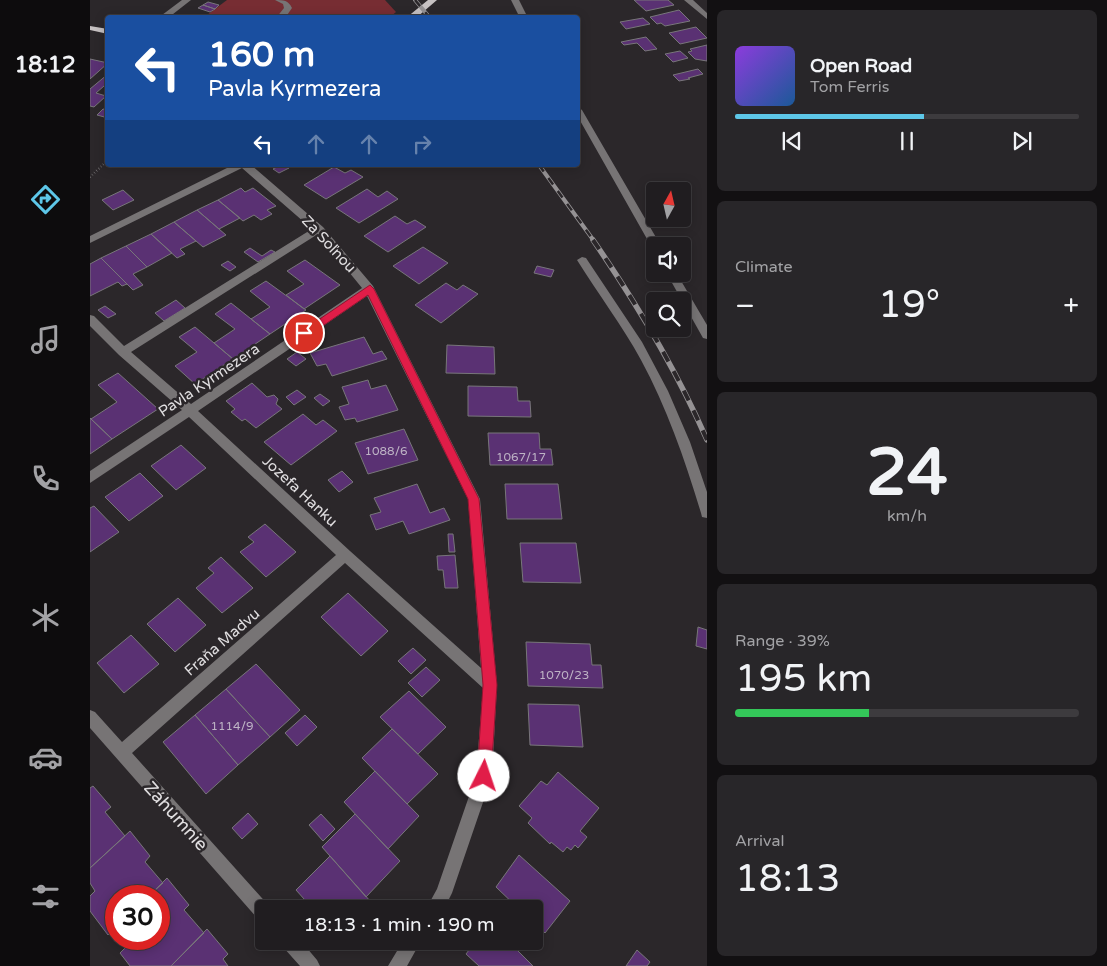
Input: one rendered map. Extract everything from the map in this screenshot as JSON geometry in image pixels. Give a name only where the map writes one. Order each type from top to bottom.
[{"type":"main road","points":[[414,15],[433,0]]},
{"type":"main road","points":[[90,28],[105,31]]},
{"type":"street","points":[[166,15],[187,0]]},
{"type":"street","points":[[279,0],[286,3],[288,8],[282,15]]},
{"type":"street","points":[[515,0],[522,15]]},
{"type":"street","points":[[688,0],[707,17]]},
{"type":"street","points":[[580,113],[651,237]]},
{"type":"street","points":[[90,240],[236,167]]},
{"type":"street","name":"Za Soľnou","points":[[247,167],[319,229],[370,289],[474,499],[490,685],[484,776],[444,893],[440,900]]},
{"type":"street","points":[[123,352],[319,229]]},
{"type":"street","points":[[582,260],[654,373],[695,471],[707,513]]},
{"type":"street","points":[[677,282],[707,335]]},
{"type":"street","name":"Pavla Kyrmezera","points":[[90,478],[370,289]]},
{"type":"street","name":"Jozefa Hanku","points":[[90,319],[123,352],[191,411],[345,555],[490,685]]},
{"type":"street","name":"Fraňa Madvu","points":[[121,753],[345,555]]},
{"type":"street","name":"Záhumnie","points":[[90,717],[255,904]]},
{"type":"street","points":[[296,950],[311,966]]},
{"type":"street","points":[[397,966],[407,950]]},
{"type":"path","points":[[90,177],[105,163]]},
{"type":"shaded area","points":[[227,0],[385,0],[396,12],[392,15],[207,15]]},
{"type":"building","points":[[634,0],[668,0],[674,5],[646,11]]},
{"type":"building","points":[[208,2],[219,5],[215,9],[203,5]]},
{"type":"building","points":[[203,5],[215,9],[210,12],[198,8]]},
{"type":"building","points":[[679,10],[690,21],[665,26],[661,23],[657,24],[650,17]]},
{"type":"building","points":[[643,18],[650,24],[626,29],[620,22]]},
{"type":"building","points":[[696,27],[707,38],[680,44],[669,33]]},
{"type":"building","points":[[646,37],[657,49],[645,51],[637,43],[624,45],[621,42]]},
{"type":"building","points":[[707,45],[707,61],[695,59],[688,52],[692,51],[690,49]]},
{"type":"building","points":[[680,51],[688,58],[673,62],[665,54]]},
{"type":"building","points":[[90,59],[105,62],[105,66],[90,79]]},
{"type":"building","points":[[698,69],[703,74],[688,78],[690,79],[679,81],[673,75]]},
{"type":"building","points":[[105,76],[105,86],[96,93],[105,97],[94,107],[90,106],[90,89]]},
{"type":"building","points":[[103,109],[105,109],[105,117],[97,115]]},
{"type":"building","points":[[277,167],[289,168],[279,173],[273,169]]},
{"type":"building","points":[[334,167],[345,173],[351,170],[363,177],[326,199],[304,185]]},
{"type":"building","points":[[241,188],[245,192],[253,188],[276,206],[267,210],[272,214],[261,220],[254,215],[243,221],[218,200]]},
{"type":"building","points":[[367,189],[378,197],[387,191],[398,199],[359,223],[336,208]]},
{"type":"building","points":[[123,190],[134,200],[113,210],[102,200]]},
{"type":"building","points":[[218,200],[240,218],[219,229],[197,210]]},
{"type":"building","points":[[197,210],[226,235],[203,247],[174,222]]},
{"type":"building","points":[[395,216],[407,224],[415,220],[426,227],[388,252],[364,236]]},
{"type":"building","points":[[174,222],[196,241],[180,249],[185,254],[177,258],[151,234]]},
{"type":"building","points":[[151,234],[172,253],[147,267],[126,246]]},
{"type":"building","points":[[126,246],[147,267],[133,274],[143,285],[133,290],[101,258]]},
{"type":"building","points":[[423,247],[448,263],[419,284],[393,266]]},
{"type":"building","points":[[250,248],[262,256],[271,250],[275,252],[258,262],[244,252]]},
{"type":"building","points":[[101,258],[127,284],[122,286],[118,282],[90,296],[90,264]]},
{"type":"building","points":[[305,260],[340,285],[304,309],[286,295],[304,284],[287,271]]},
{"type":"building","points":[[228,261],[236,267],[230,271],[221,265]]},
{"type":"building","points":[[537,266],[554,270],[551,277],[534,273]]},
{"type":"building","points":[[266,281],[306,310],[270,334],[251,319],[270,307],[250,291]]},
{"type":"building","points":[[446,283],[457,290],[463,285],[478,294],[441,323],[415,305]]},
{"type":"building","points":[[176,300],[185,308],[164,321],[155,313]]},
{"type":"building","points":[[231,303],[270,334],[233,359],[214,343],[235,329],[215,314]]},
{"type":"building","points":[[105,306],[116,314],[108,318],[98,310]]},
{"type":"building","points":[[195,327],[233,359],[195,384],[175,366],[197,352],[179,337]]},
{"type":"building","points":[[364,337],[373,354],[382,351],[387,359],[332,376],[326,364],[317,366],[310,353]]},
{"type":"building","points":[[447,345],[494,347],[495,374],[446,373]]},
{"type":"building","points":[[297,352],[306,359],[296,366],[287,359]]},
{"type":"building","points":[[118,373],[158,409],[112,439],[91,419],[117,402],[98,385]]},
{"type":"building","points":[[368,380],[371,389],[386,385],[398,410],[357,422],[355,418],[345,420],[339,407],[349,404],[342,387]]},
{"type":"building","points":[[252,383],[267,397],[274,395],[278,399],[276,404],[282,409],[256,428],[245,419],[242,421],[231,412],[235,409],[226,401]]},
{"type":"building","points":[[468,386],[517,387],[518,401],[530,401],[531,417],[468,416]]},
{"type":"building","points":[[297,390],[306,397],[294,405],[286,397]]},
{"type":"building","points":[[320,394],[330,401],[323,406],[314,398]]},
{"type":"building","points":[[303,414],[316,425],[323,420],[337,431],[291,465],[264,442]]},
{"type":"building","points":[[90,418],[112,439],[90,454]]},
{"type":"building","points":[[404,429],[418,460],[368,474],[355,443]]},
{"type":"building","points":[[488,433],[539,433],[540,449],[551,449],[553,465],[490,465]]},
{"type":"building","points":[[181,445],[206,468],[176,490],[151,466]]},
{"type":"building","points":[[342,471],[353,482],[339,492],[328,480]]},
{"type":"building","points":[[140,473],[163,496],[129,521],[105,497]]},
{"type":"building","points":[[417,484],[430,513],[444,508],[450,520],[409,534],[403,521],[376,530],[370,515],[381,512],[374,498]]},
{"type":"building","points":[[505,484],[558,484],[562,519],[507,519]]},
{"type":"building","points":[[94,506],[119,532],[90,552],[90,508]]},
{"type":"building","points":[[265,524],[296,552],[266,577],[240,552],[254,542],[248,537]]},
{"type":"building","points":[[448,534],[453,534],[455,552],[449,552]]},
{"type":"building","points":[[520,543],[576,543],[581,583],[523,582]]},
{"type":"building","points":[[455,555],[458,588],[445,588],[443,570],[438,570],[437,556]]},
{"type":"building","points":[[221,557],[253,588],[222,613],[196,588],[214,573],[208,568]]},
{"type":"building","points":[[348,593],[388,631],[361,656],[321,617]]},
{"type":"building","points":[[178,598],[206,625],[175,652],[147,624]]},
{"type":"building","points":[[698,627],[707,630],[707,649],[696,646]]},
{"type":"building","points":[[131,635],[159,664],[124,693],[97,663]]},
{"type":"building","points":[[526,642],[590,644],[592,665],[601,665],[603,688],[528,686]]},
{"type":"building","points":[[413,648],[426,660],[411,674],[398,661]]},
{"type":"building","points":[[256,664],[300,710],[270,737],[226,689]]},
{"type":"building","points":[[426,667],[440,680],[422,697],[408,683]]},
{"type":"building","points":[[226,689],[270,737],[238,765],[195,715]]},
{"type":"building","points":[[409,691],[446,727],[418,754],[380,717]]},
{"type":"building","points":[[528,704],[579,705],[583,747],[530,745]]},
{"type":"building","points":[[195,715],[238,765],[206,794],[163,742]]},
{"type":"building","points":[[305,715],[317,727],[297,746],[285,733]]},
{"type":"building","points":[[392,729],[438,774],[407,804],[362,758]]},
{"type":"building","points":[[375,771],[419,816],[388,849],[344,802]]},
{"type":"building","points":[[558,772],[599,808],[580,831],[587,837],[578,848],[575,845],[571,850],[567,847],[563,852],[551,842],[550,844],[528,823],[532,818],[519,806],[541,781],[547,785]]},
{"type":"building","points":[[93,786],[111,807],[105,812],[125,836],[90,868],[90,788]]},
{"type":"building","points":[[248,813],[258,824],[242,839],[232,828]]},
{"type":"building","points":[[321,814],[335,829],[323,841],[309,825]]},
{"type":"building","points":[[355,814],[400,861],[366,897],[322,847]]},
{"type":"building","points":[[130,831],[150,856],[145,862],[163,883],[161,885],[105,885],[105,931],[90,911],[90,896],[95,891],[90,883],[90,868]]},
{"type":"building","points":[[519,855],[570,901],[545,933],[543,931],[543,900],[510,900],[496,887]]},
{"type":"building","points":[[330,856],[369,900],[305,900],[296,890]]},
{"type":"building","points":[[167,878],[189,905],[184,910],[204,933],[171,966],[130,966],[120,953],[123,950],[170,950],[170,885],[160,885]]},
{"type":"building","points":[[207,929],[228,954],[223,959],[228,966],[171,966]]},
{"type":"building","points":[[469,950],[517,950],[533,966],[479,966],[466,954]]},
{"type":"building","points":[[637,950],[650,962],[647,966],[626,966]]},
{"type":"railway","points":[[415,0],[428,15]]},
{"type":"railway","points":[[540,167],[594,241]]},
{"type":"railway","points":[[593,240],[655,337],[707,440]]},
{"type":"route","points":[[304,333],[370,289],[474,499],[490,685],[484,776]]}]
